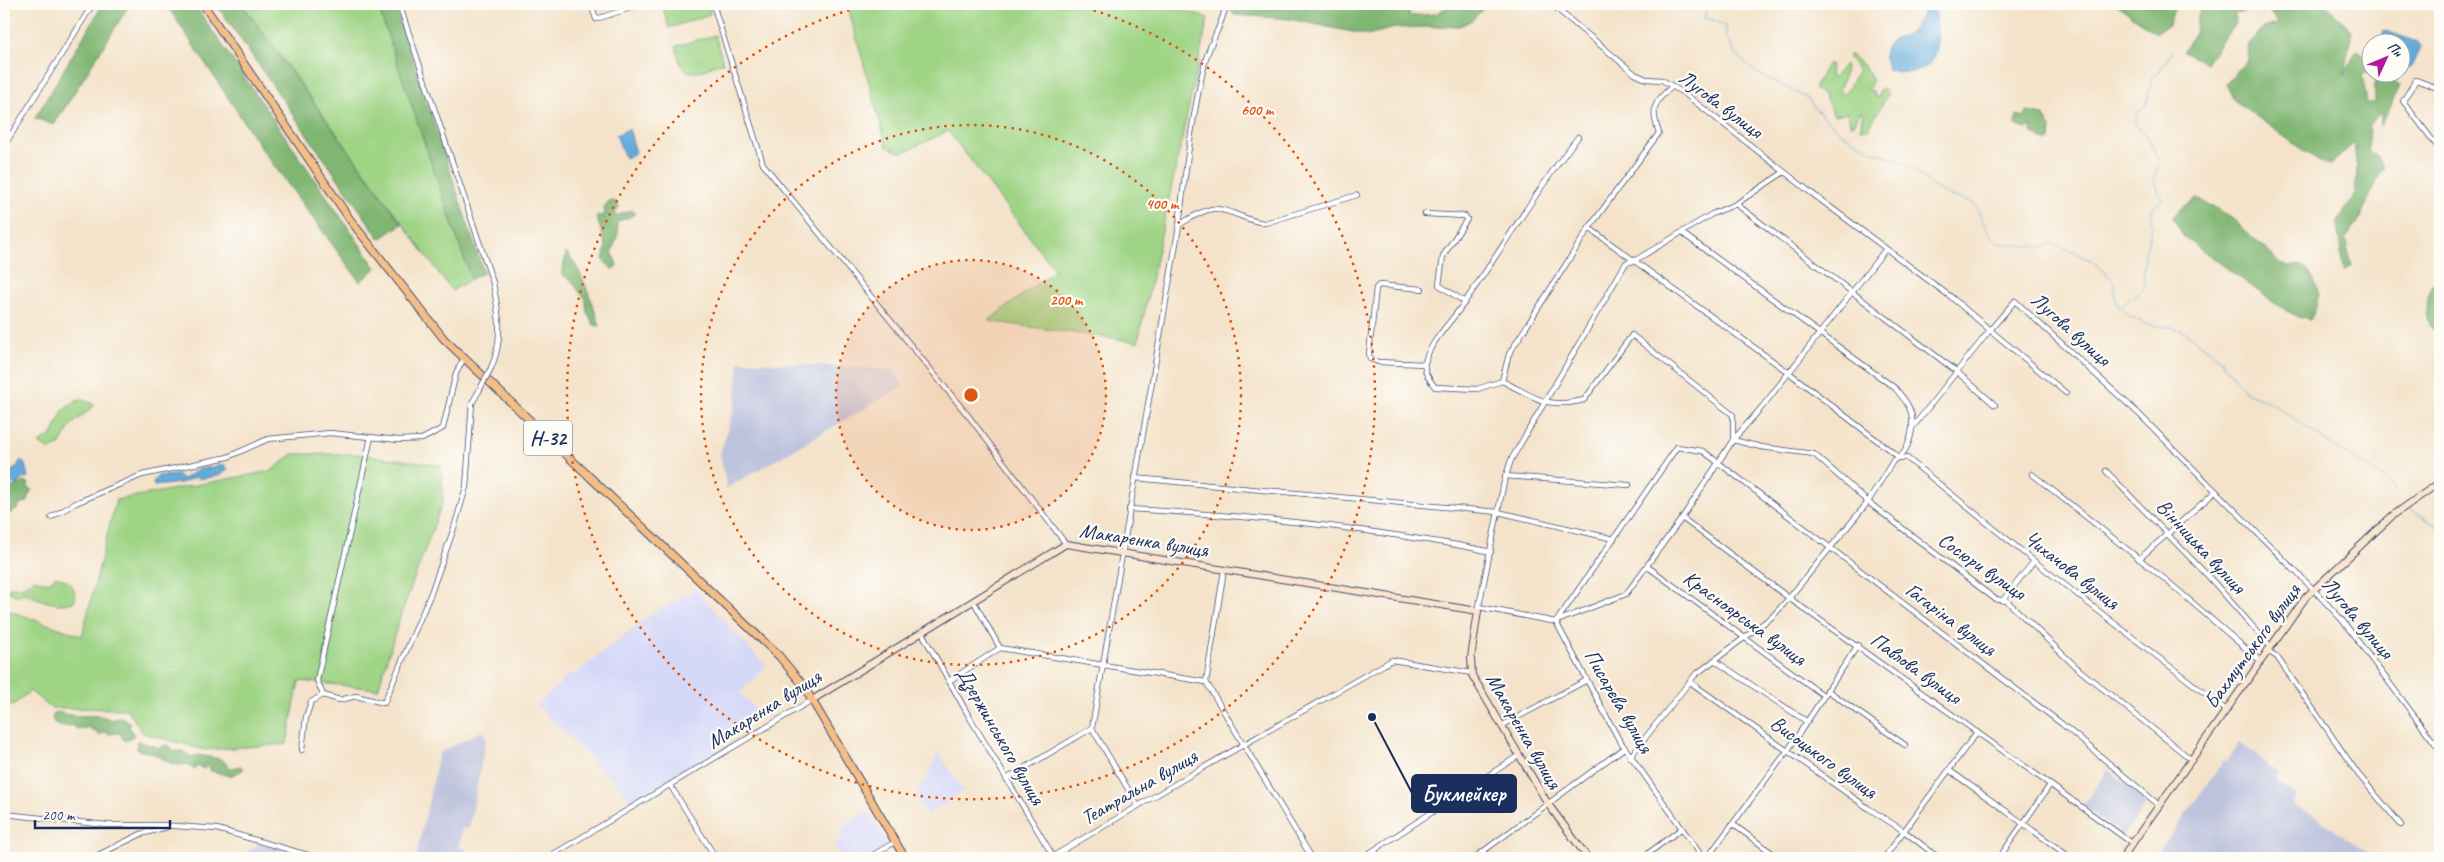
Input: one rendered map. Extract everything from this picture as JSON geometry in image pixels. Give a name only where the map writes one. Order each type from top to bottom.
[{"type":"main road","name":"Н-32","points":[[203,4],[351,221],[444,339],[779,656],[803,685],[905,858]]},
{"type":"street","points":[[4,146],[93,4]]},
{"type":"street","points":[[302,750],[306,717],[311,702],[323,696],[340,700],[356,696],[384,704],[431,593],[454,528],[466,487],[472,403],[491,368],[500,338],[499,315],[493,283],[399,4]]},
{"type":"street","points":[[591,4],[596,19],[643,4]]},
{"type":"street","points":[[714,4],[763,164],[970,418],[1066,544]]},
{"type":"street","points":[[1138,806],[1092,728],[1180,225],[1186,169],[1202,74],[1209,47],[1226,4]]},
{"type":"street","name":"Лугова вулиця","points":[[1551,4],[1635,74],[1646,79],[1662,80],[1673,86],[1885,250],[1951,297],[1990,330],[2015,301],[2139,414],[2313,589],[2342,620],[2440,750]]},
{"type":"street","points":[[2440,89],[2416,80],[2403,101],[2440,150]]},
{"type":"street","points":[[1502,381],[1510,354],[1589,228],[1659,132],[1654,110],[1658,98],[1673,86]]},
{"type":"street","points":[[1578,137],[1506,238],[1465,302],[1431,348],[1424,364],[1426,375],[1435,387],[1477,389],[1502,381],[1545,403],[1562,405],[1584,400],[1632,335],[1733,415],[1733,440]]},
{"type":"street","points":[[1784,172],[1736,204],[1712,214],[1634,261],[1626,263],[1511,460],[1478,609],[1556,622],[1626,594],[1648,567],[1733,440],[1762,407],[1818,332],[1885,250]]},
{"type":"street","points":[[1180,225],[1201,213],[1216,209],[1255,222],[1265,223],[1357,195]]},
{"type":"street","points":[[1736,204],[1850,293],[1956,371],[1994,405]]},
{"type":"street","points":[[1425,214],[1465,216],[1467,219],[1443,256],[1439,285],[1465,302]]},
{"type":"street","name":"Чихачова вулиця","points":[[1589,228],[1788,372],[1900,458],[1906,458],[2034,561],[2225,709]]},
{"type":"street","points":[[1630,757],[1690,682],[1714,660],[1773,616],[1790,598],[1868,502],[1893,460],[1900,458],[1911,438],[1912,428],[1913,416],[1906,401],[1895,388],[1682,233]]},
{"type":"street","points":[[1422,289],[1379,285],[1376,288],[1369,354],[1370,359],[1378,362],[1424,364]]},
{"type":"street","points":[[1912,428],[1990,330],[2066,393]]},
{"type":"street","points":[[51,517],[76,503],[142,475],[228,458],[268,439],[330,433],[422,440],[443,428],[456,373],[464,358]]},
{"type":"street","points":[[323,696],[317,680],[371,437]]},
{"type":"street","name":"Сосюри вулиця","points":[[1733,440],[1761,447],[1814,454],[1868,502],[1995,599],[2007,601],[2077,668],[2192,760]]},
{"type":"street","name":"Гагаріна вулиця","points":[[1614,539],[1677,447],[1703,451],[2062,724],[2159,805]]},
{"type":"street","name":"Вінницька вулиця","points":[[2106,471],[2168,534],[2269,648],[2358,774],[2400,825]]},
{"type":"street","points":[[2032,474],[2139,558],[2259,660]]},
{"type":"street","points":[[1506,476],[1629,485]]},
{"type":"street","points":[[1135,478],[1498,512],[1614,539],[1556,622]]},
{"type":"street","name":"Бахмутського вулиця","points":[[2122,858],[2192,760],[2259,660],[2313,589],[2392,516],[2440,482]]},
{"type":"street","points":[[2139,558],[2216,491]]},
{"type":"street","points":[[1129,509],[1229,514],[1342,526],[1490,552]]},
{"type":"street","name":"Павлова вулиця","points":[[1682,518],[1790,598],[2132,843]]},
{"type":"street","name":"Макаренка вулиця","points":[[547,858],[812,700],[824,690],[974,602],[1066,544],[1478,609],[1471,658],[1472,673],[1518,756],[1548,804],[1588,858]]},
{"type":"street","points":[[2003,600],[2034,561]]},
{"type":"street","name":"Красноярська вулиця","points":[[1648,567],[1823,695]]},
{"type":"street","points":[[1224,570],[1206,682],[1246,745],[1312,858]]},
{"type":"street","points":[[974,602],[1000,648]]},
{"type":"street","name":"Писарєва вулиця","points":[[1556,622],[1624,748],[1681,829],[1705,858]]},
{"type":"street","name":"Дзержинського вулиця","points":[[922,633],[1052,857]]},
{"type":"street","points":[[1705,858],[1734,825],[1788,750],[1858,645]]},
{"type":"street","points":[[949,681],[1000,648],[1206,682]]},
{"type":"street","name":"Театральна вулиця","points":[[1052,857],[1187,777],[1392,660],[1472,673]]},
{"type":"street","points":[[1714,660],[1806,721]]},
{"type":"street","points":[[1501,726],[1587,680]]},
{"type":"street","name":"Висоцького вулиця","points":[[1690,682],[1868,808],[1904,831],[1939,858]]},
{"type":"street","points":[[1828,690],[1905,745]]},
{"type":"street","points":[[1006,778],[1092,728]]},
{"type":"street","points":[[1884,858],[1977,732]]},
{"type":"street","points":[[1474,858],[1624,748]]},
{"type":"street","points":[[1362,858],[1518,756]]},
{"type":"street","points":[[1949,770],[2071,858]]},
{"type":"street","points":[[670,785],[716,858]]},
{"type":"street","points":[[1999,858],[2050,785]]},
{"type":"street","points":[[4,814],[107,825],[217,829],[318,858]]},
{"type":"street","points":[[1734,825],[1779,858]]},
{"type":"street","points":[[92,858],[141,834],[172,826]]},
{"type":"street","points":[[1642,858],[1681,829]]},
{"type":"street","points":[[868,858],[895,842]]},
{"type":"street","points":[[1375,851],[1379,858]]},
{"type":"shaded area","points":[[739,361],[894,370],[904,386],[727,488],[720,454],[735,405]]},
{"type":"shaded area","points":[[695,589],[766,666],[740,693],[758,712],[711,756],[633,802],[537,705],[571,672],[574,675],[648,616]]},
{"type":"shaded area","points":[[482,731],[486,738],[469,829],[462,828],[459,848],[463,847],[471,858],[416,858],[439,753]]},
{"type":"shaded area","points":[[2240,742],[2279,774],[2275,780],[2297,796],[2292,804],[2315,816],[2375,858],[2163,858],[2157,855],[2224,760],[2227,761]]},
{"type":"shaded area","points":[[938,751],[963,791],[926,816],[914,796],[928,777]]},
{"type":"shaded area","points":[[2108,770],[2148,801],[2123,835],[2083,806]]},
{"type":"shaded area","points":[[868,811],[886,840],[885,847],[866,858],[861,854],[855,856],[855,858],[841,858],[835,847],[835,844],[843,839],[839,832],[845,829],[843,826]]},
{"type":"shaded area","points":[[260,844],[270,845],[304,858],[237,858]]},
{"type":"green space","points":[[103,4],[130,4],[54,125],[35,118]]},
{"type":"green space","points":[[166,4],[194,4],[376,268],[360,282],[264,152]]},
{"type":"green space","points":[[216,4],[242,4],[402,224],[380,239]]},
{"type":"green space","points":[[242,4],[377,4],[471,279],[452,291]]},
{"type":"green space","points":[[377,4],[394,4],[484,273],[471,279]]},
{"type":"green space","points":[[665,4],[708,4],[710,14],[669,28],[663,7]]},
{"type":"green space","points":[[847,4],[1162,4],[1208,18],[1138,342],[988,321],[1055,270],[948,131],[902,153],[887,147]]},
{"type":"green space","points":[[1231,4],[1360,4],[1369,6],[1410,4],[1409,16],[1436,14],[1451,4],[1483,4],[1482,10],[1472,20],[1460,26],[1395,28],[1367,35],[1289,19],[1234,15],[1230,8]]},
{"type":"green space","points":[[2116,4],[2176,4],[2169,24],[2156,33]]},
{"type":"green space","points":[[2213,4],[2252,4],[2244,12],[2235,14],[2235,26],[2222,40],[2206,63],[2183,52],[2195,33],[2199,12]]},
{"type":"green space","points":[[2277,4],[2325,4],[2352,30],[2344,74],[2357,50],[2362,53],[2362,82],[2367,103],[2375,103],[2375,83],[2394,82],[2400,86],[2381,126],[2381,112],[2369,125],[2368,151],[2378,156],[2383,168],[2358,222],[2345,239],[2352,266],[2343,271],[2337,223],[2355,194],[2357,171],[2354,143],[2330,165],[2319,162],[2234,100],[2226,84],[2248,59],[2249,44],[2264,27],[2278,24],[2270,12]]},
{"type":"green space","points":[[715,35],[723,63],[694,72],[685,69],[678,56],[676,46]]},
{"type":"green space","points":[[1850,54],[1870,75],[1871,85],[1868,90],[1873,91],[1875,97],[1878,98],[1880,90],[1884,88],[1888,94],[1868,129],[1860,129],[1864,114],[1860,112],[1854,124],[1850,124],[1848,113],[1834,115],[1824,95],[1814,89],[1827,64],[1831,64],[1830,77],[1834,77],[1845,64],[1846,70],[1839,90],[1844,95],[1858,71],[1848,56]]},
{"type":"green space","points":[[2027,112],[2043,115],[2051,128],[2050,141],[2045,141],[2031,132],[2031,126],[2026,129],[2016,125],[2017,115],[2024,117]]},
{"type":"green space","points":[[2197,198],[2233,219],[2280,263],[2289,266],[2301,264],[2307,270],[2315,283],[2318,297],[2317,305],[2310,320],[2298,317],[2277,305],[2183,236],[2173,217],[2178,211]]},
{"type":"green space","points":[[610,200],[616,202],[619,207],[614,215],[617,216],[631,210],[635,213],[617,222],[618,234],[612,251],[617,266],[613,270],[603,260],[606,246],[596,216],[605,215],[604,207]]},
{"type":"green space","points":[[566,252],[582,277],[600,326],[594,325],[587,312],[585,297],[570,279],[562,275]]},
{"type":"green space","points":[[2439,279],[2440,337],[2431,327],[2428,320],[2427,307],[2431,287]]},
{"type":"green space","points":[[82,399],[95,405],[71,425],[60,444],[50,450],[39,443],[52,435],[63,411],[72,403]]},
{"type":"green space","points":[[293,454],[357,454],[441,465],[443,501],[400,617],[378,689],[299,681],[287,744],[205,750],[143,733],[127,709],[51,708],[30,691],[12,706],[4,697],[4,609],[82,636],[116,500],[271,471]]},
{"type":"green space","points":[[4,482],[9,483],[13,488],[25,482],[29,483],[27,488],[32,490],[29,494],[28,502],[21,503],[17,510],[14,510],[4,520]]},
{"type":"green space","points":[[56,576],[71,584],[75,601],[55,604],[22,593],[19,597],[7,591],[9,587],[23,586],[34,579],[48,583]]},
{"type":"green space","points":[[60,712],[73,715],[100,716],[112,720],[121,717],[130,722],[129,727],[134,735],[125,741],[119,733],[109,734],[105,732],[99,735],[89,727],[79,730],[72,725],[61,726],[52,719],[54,713]]},
{"type":"green space","points":[[137,741],[160,748],[164,745],[170,746],[174,752],[182,751],[192,757],[198,755],[221,759],[231,768],[241,766],[243,770],[230,776],[211,771],[208,764],[204,769],[198,766],[194,769],[186,764],[174,764],[152,753],[140,751],[137,749]]},
{"type":"water","points":[[1928,4],[1936,13],[1938,41],[1937,51],[1933,59],[1928,65],[1914,72],[1896,72],[1887,69],[1885,50],[1888,44],[1909,33],[1914,28]]},
{"type":"water","points":[[2412,40],[2417,42],[2420,48],[2412,65]]},
{"type":"water","points":[[629,129],[636,153],[625,158],[616,135]]},
{"type":"water","points":[[21,460],[25,464],[28,477],[23,479],[16,487],[11,482],[4,481],[4,476],[16,468]]},
{"type":"water","points":[[225,465],[228,470],[218,476],[198,479],[196,477],[181,483],[154,486],[153,482],[158,476],[178,475],[183,479],[199,469]]},
{"type":"waterway","points":[[1707,4],[1704,19],[1712,19],[1726,27],[1726,38],[1736,55],[1759,74],[1807,98],[1818,112],[1841,133],[1875,152],[1906,163],[1932,186],[1950,196],[1973,203],[1990,234],[1998,243],[2044,247],[2054,243],[2094,262],[2115,282],[2114,293],[2117,302],[2127,315],[2149,325],[2171,327],[2183,331],[2222,360],[2225,368],[2234,376],[2245,392],[2271,403],[2339,450],[2385,478],[2395,490]]},
{"type":"waterway","points":[[2123,307],[2146,284],[2143,281],[2145,254],[2152,226],[2151,214],[2154,206],[2162,200],[2154,179],[2159,162],[2148,137],[2136,125],[2136,115],[2146,105],[2152,77],[2159,73],[2172,51]]},
{"type":"waterway","points":[[2409,508],[2440,528]]},
{"type":"place","name":"Букмейкер","points":[[1372,717]]}]
